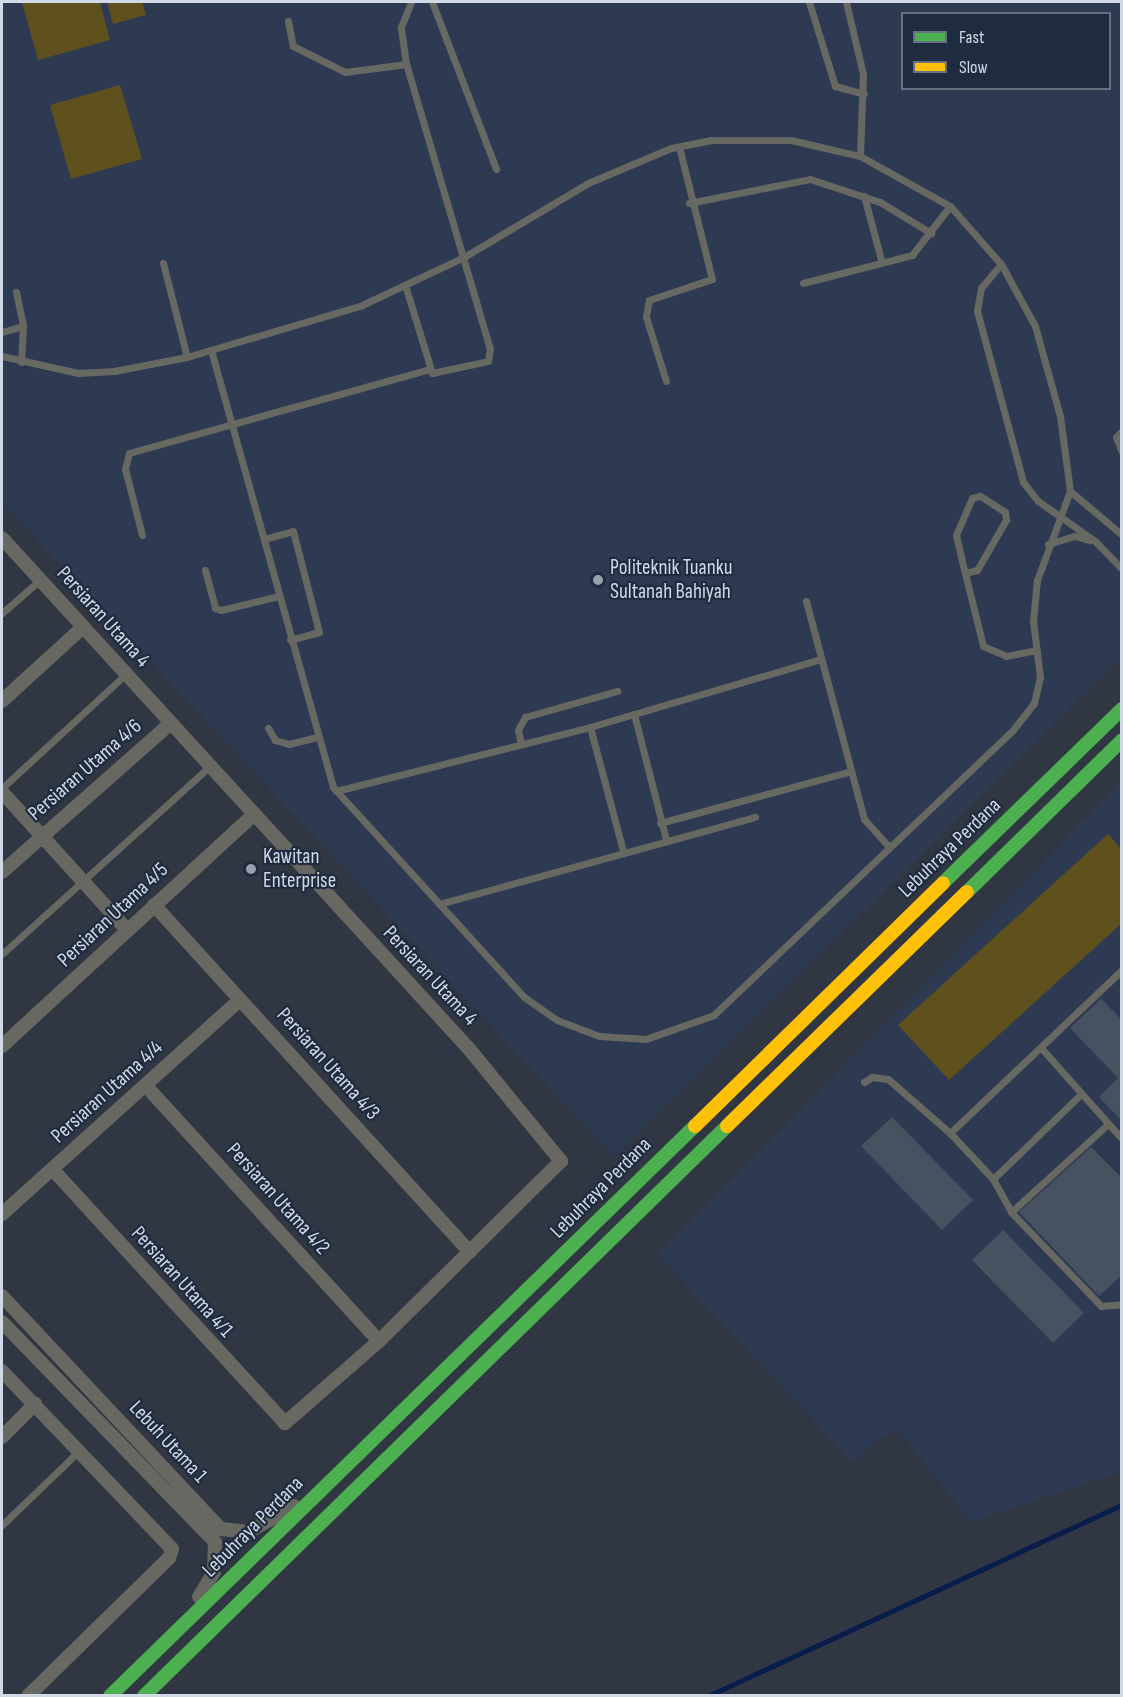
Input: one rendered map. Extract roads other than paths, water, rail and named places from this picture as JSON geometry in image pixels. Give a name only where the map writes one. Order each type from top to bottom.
[{"type":"main road","name":"Lebuhraya Perdana","points":[[110,1695],[1122,710]]},
{"type":"main road","name":"Lebuhraya Perdana","points":[[144,1695],[1122,740]]},
{"type":"street","name":"Persiaran Utama 4","points":[[2,538],[560,1153],[556,1168],[379,1341],[292,1423],[280,1422]]},
{"type":"street","points":[[2,701],[83,627]]},
{"type":"street","name":"Persiaran Utama 4/6","points":[[2,872],[170,724]]},
{"type":"street","points":[[2,790],[127,930]]},
{"type":"street","name":"Persiaran Utama 4/5","points":[[2,1046],[253,815]]},
{"type":"street","name":"Persiaran Utama 4/3","points":[[154,905],[470,1252]]},
{"type":"street","name":"Persiaran Utama 4/4","points":[[2,1214],[240,1000]]},
{"type":"street","name":"Persiaran Utama 4/2","points":[[146,1086],[379,1341]]},
{"type":"street","name":"Persiaran Utama 4/1","points":[[53,1170],[280,1422]]},
{"type":"street","name":"Lebuh Utama 1","points":[[2,1296],[221,1529],[262,1527],[327,1483]]},
{"type":"street","name":"Lebuh Utama 1","points":[[2,1322],[214,1542],[216,1563],[209,1584],[157,1650]]},
{"type":"street","points":[[2,1371],[172,1549],[169,1558],[28,1695]]},
{"type":"street","points":[[2,1437],[35,1404]]},
{"type":"lane","points":[[405,285],[429,369],[437,375],[488,361],[490,349],[406,64],[401,27],[411,2]]},
{"type":"lane","points":[[432,2],[496,169]]},
{"type":"lane","points":[[809,2],[835,86],[864,94]]},
{"type":"lane","points":[[846,2],[864,94],[860,156]]},
{"type":"lane","points":[[288,21],[293,46],[345,72],[406,64]]},
{"type":"lane","points":[[2,356],[78,373],[187,357],[362,305],[464,257],[588,183],[678,147],[711,140],[791,140],[860,156],[950,206],[1001,264],[1031,318],[1050,376],[1070,491],[1057,515],[1033,605],[1038,692],[1025,718],[888,846],[714,1015],[646,1039],[599,1036],[534,1005],[336,791],[290,640],[211,350]]},
{"type":"lane","points":[[666,381],[646,317],[649,300],[712,279],[689,203],[678,147]]},
{"type":"lane","points":[[689,203],[801,180],[837,184],[864,196],[931,233]]},
{"type":"lane","points":[[864,196],[882,263]]},
{"type":"lane","points":[[804,283],[912,255],[950,206]]},
{"type":"lane","points":[[163,263],[187,357]]},
{"type":"lane","points":[[1001,264],[986,279],[977,311],[1023,482],[1057,515],[1095,541],[1122,569]]},
{"type":"lane","points":[[16,292],[23,326],[21,362]]},
{"type":"lane","points":[[2,332],[23,326]]},
{"type":"lane","points":[[142,535],[125,469],[129,453],[231,422],[429,369]]},
{"type":"lane","points":[[1122,431],[1116,437],[1122,452]]},
{"type":"lane","points":[[1070,491],[1122,535]]},
{"type":"lane","points":[[965,573],[977,570],[1006,520],[1005,512],[980,496],[972,498],[956,525],[965,573],[988,652],[1006,656],[1036,650]]},
{"type":"lane","points":[[264,539],[293,531],[319,632],[290,640]]},
{"type":"lane","points":[[1048,544],[1075,536],[1095,541]]},
{"type":"lane","points":[[205,570],[215,608],[220,610],[279,596]]},
{"type":"lane","points":[[2,614],[41,579]]},
{"type":"lane","points":[[806,601],[864,819],[888,846]]},
{"type":"lane","points":[[336,791],[590,727],[821,659]]},
{"type":"lane","points":[[2,790],[126,674]]},
{"type":"lane","points":[[521,744],[518,730],[525,717],[617,691]]},
{"type":"lane","points":[[634,714],[666,840]]},
{"type":"lane","points":[[590,727],[623,851]]},
{"type":"lane","points":[[268,728],[275,740],[289,744],[318,738]]},
{"type":"lane","points":[[2,954],[210,767]]},
{"type":"lane","points":[[660,823],[851,771]]},
{"type":"lane","points":[[439,904],[623,851],[755,817]]},
{"type":"lane","points":[[950,1133],[1043,1050],[1122,970]]},
{"type":"lane","points":[[1043,1050],[1122,1139]]},
{"type":"lane","points":[[864,1082],[872,1077],[888,1079],[950,1133],[993,1179],[1011,1212],[1101,1306],[1122,1304]]},
{"type":"lane","points":[[993,1179],[1081,1094]]},
{"type":"lane","points":[[1011,1212],[1108,1124]]},
{"type":"lane","points":[[2,1525],[80,1451]]},
{"type":"waterway","points":[[708,1696],[1122,1505]]},
{"type":"place","name":"Politeknik Tuanku Sultanah Bahiyah","points":[[598,580]]},
{"type":"place","name":"Kawitan Enterprise","points":[[251,869]]}]
